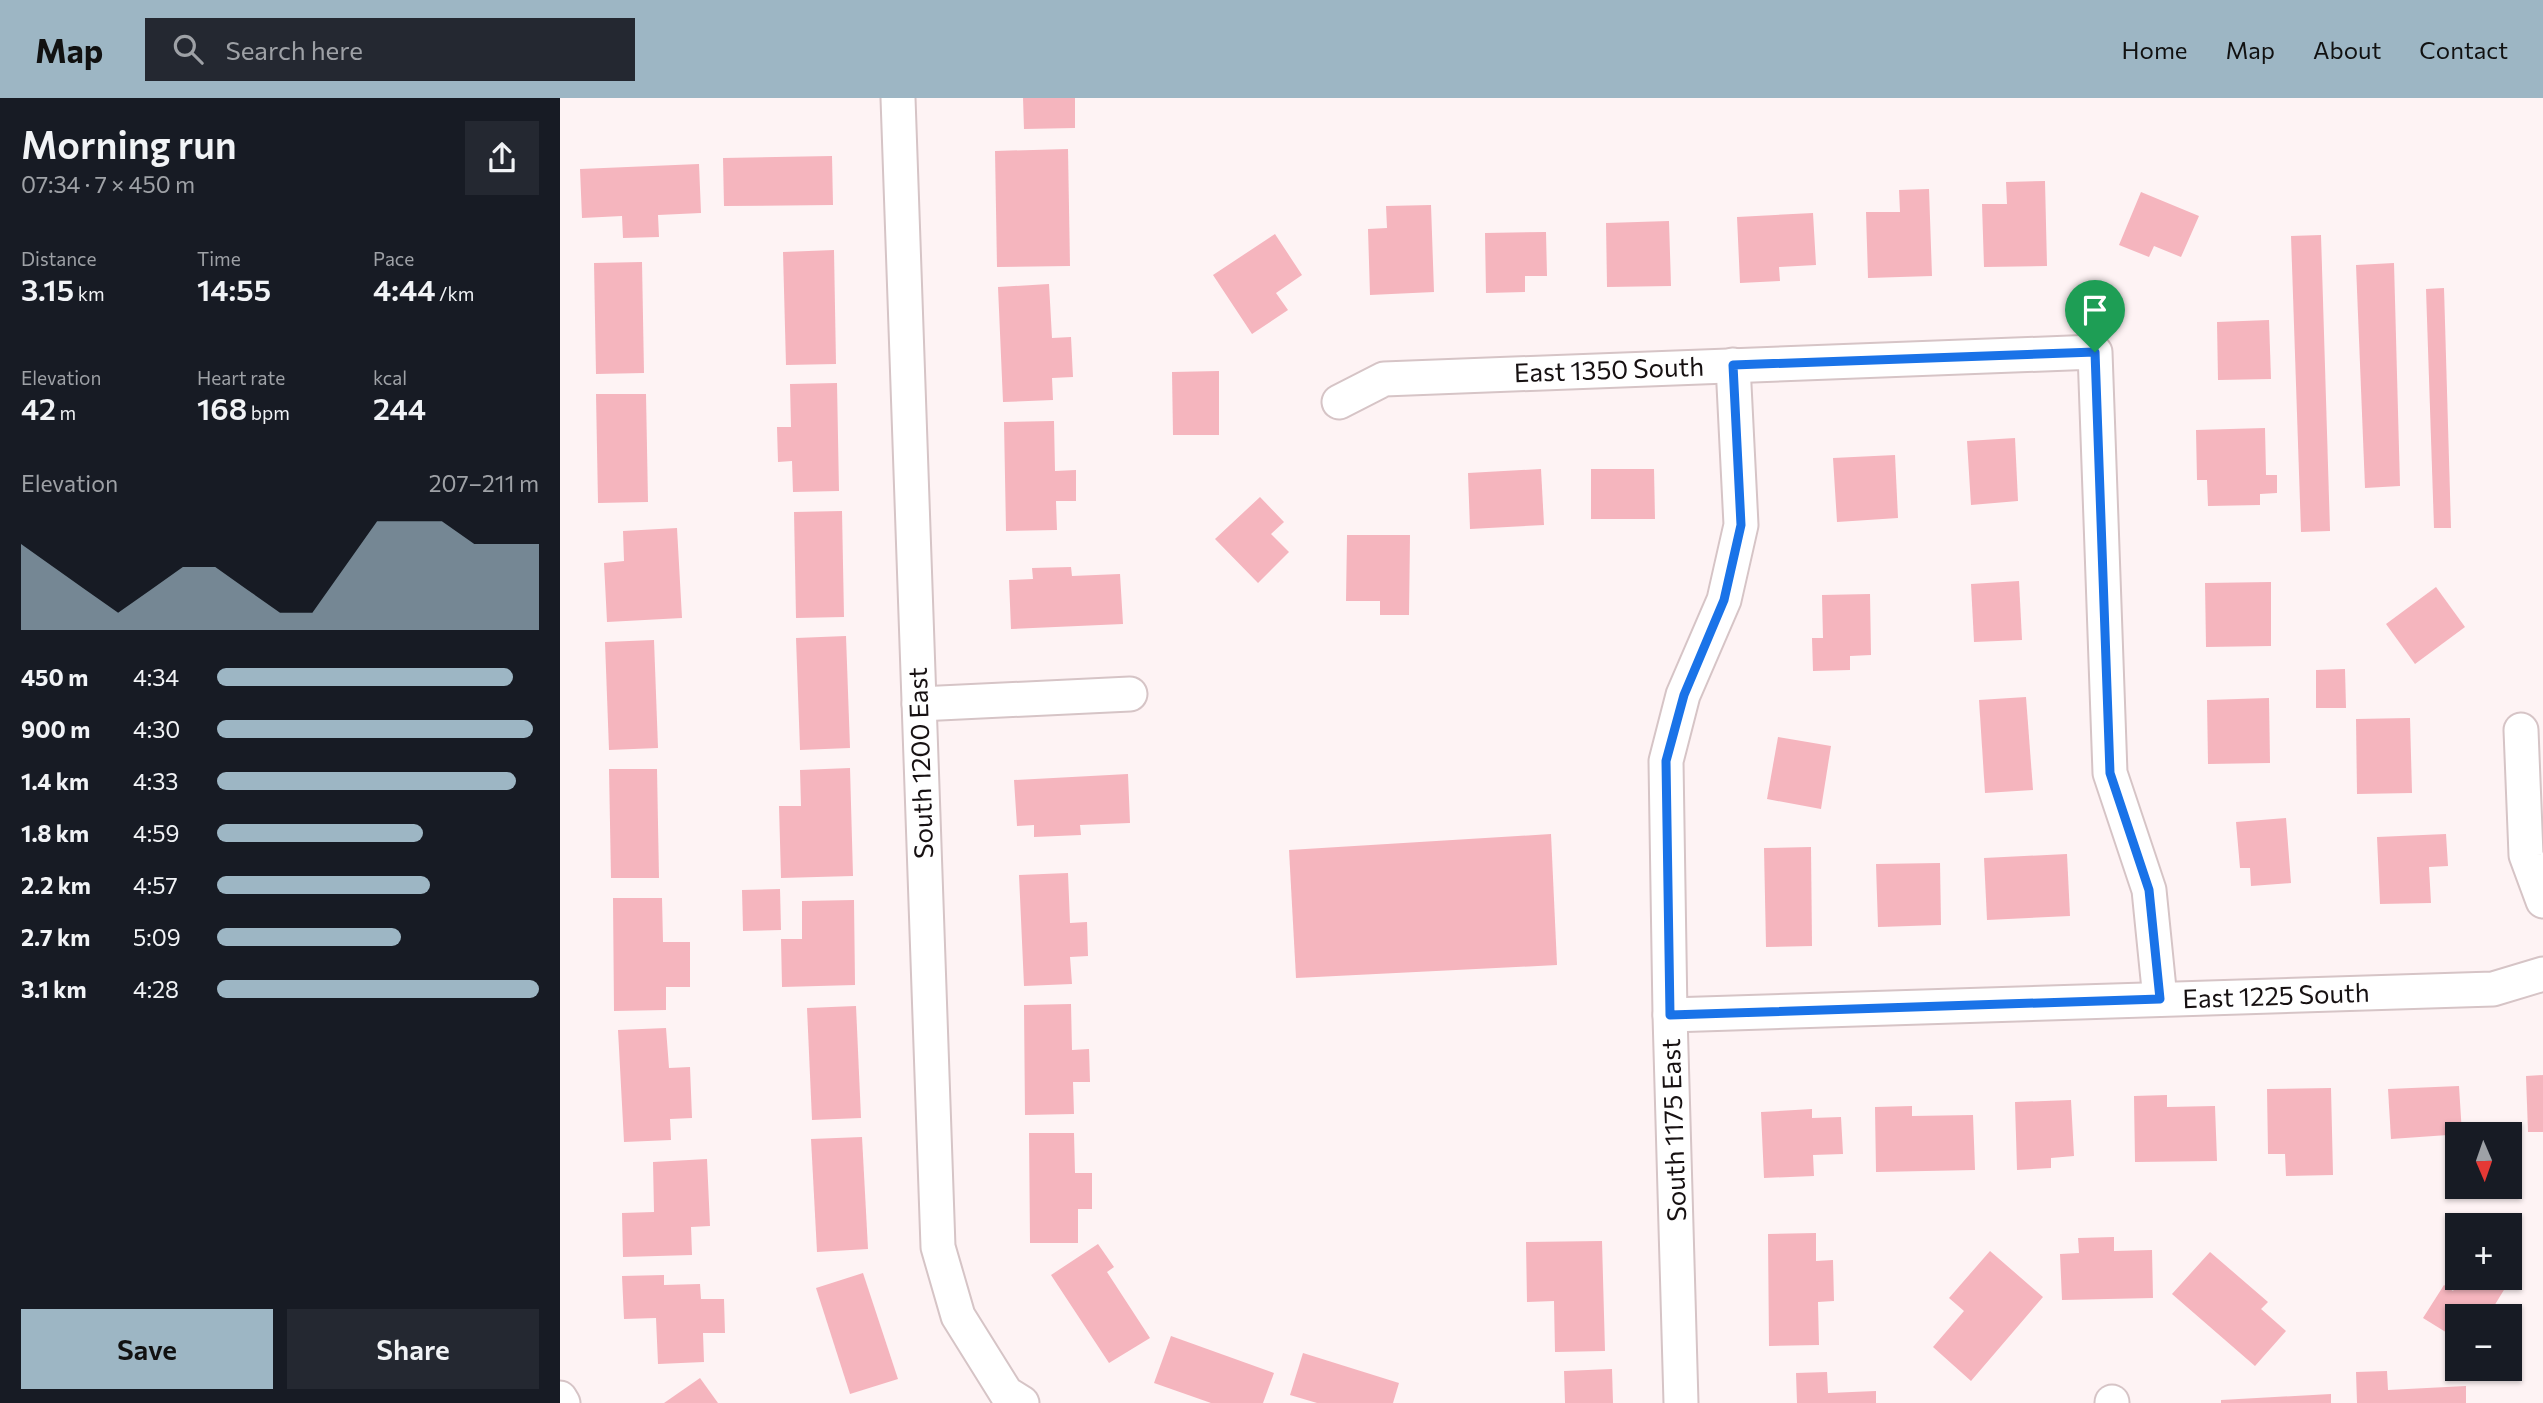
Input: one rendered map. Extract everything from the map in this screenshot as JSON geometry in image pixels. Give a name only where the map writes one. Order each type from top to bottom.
[{"type":"street","name":"South 1200 East","points":[[898,98],[938,1247],[958,1316],[1006,1393],[1022,1403]]},
{"type":"street","name":"East 1350 South","points":[[1339,402],[1384,379],[2095,352],[2110,773],[2149,890],[2160,999]]},
{"type":"street","name":"South 1175 East","points":[[1681,1403],[1666,761],[1684,695],[1724,600],[1741,525],[1733,365]]},
{"type":"street","points":[[919,704],[1130,694]]},
{"type":"street","points":[[2521,730],[2526,855],[2543,901]]},
{"type":"street","name":"East 1225 South","points":[[1670,1015],[2493,989],[2543,974]]},
{"type":"street","points":[[560,1398],[563,1403]]},
{"type":"building","points":[[1023,98],[1075,98],[1075,128],[1024,129]]},
{"type":"building","points":[[1068,149],[1070,266],[997,267],[995,151]]},
{"type":"building","points":[[832,156],[833,205],[724,206],[723,158]]},
{"type":"building","points":[[699,164],[701,213],[658,215],[659,237],[623,238],[622,216],[582,218],[580,169]]},
{"type":"building","points":[[2045,181],[2047,266],[1984,267],[1982,204],[2007,204],[2006,182]]},
{"type":"building","points":[[1929,189],[1932,276],[1868,278],[1866,212],[1900,212],[1899,190]]},
{"type":"building","points":[[2141,192],[2199,216],[2181,257],[2154,246],[2149,257],[2119,245]]},
{"type":"building","points":[[1431,205],[1434,292],[1370,295],[1368,229],[1387,228],[1386,206]]},
{"type":"building","points":[[1813,213],[1816,265],[1779,267],[1780,281],[1740,283],[1737,217]]},
{"type":"building","points":[[1669,221],[1671,286],[1607,287],[1606,223]]},
{"type":"building","points":[[1546,232],[1547,276],[1525,276],[1525,292],[1486,293],[1485,233]]},
{"type":"building","points":[[1275,234],[1302,275],[1276,293],[1288,310],[1252,334],[1213,275]]},
{"type":"building","points":[[2321,235],[2330,531],[2301,532],[2291,236]]},
{"type":"building","points":[[834,250],[836,364],[786,365],[783,252]]},
{"type":"building","points":[[642,262],[644,373],[596,374],[594,263]]},
{"type":"building","points":[[2394,263],[2400,486],[2365,488],[2356,265]]},
{"type":"building","points":[[1049,284],[1052,338],[1071,337],[1073,377],[1052,378],[1053,400],[1003,402],[998,287]]},
{"type":"building","points":[[2444,288],[2451,528],[2434,528],[2426,289]]},
{"type":"building","points":[[2269,320],[2271,379],[2218,380],[2217,322]]},
{"type":"building","points":[[1219,371],[1219,435],[1173,435],[1172,372]]},
{"type":"building","points":[[837,383],[839,491],[793,492],[792,461],[778,462],[777,427],[791,427],[790,384]]},
{"type":"building","points":[[596,394],[646,394],[648,502],[598,503]]},
{"type":"building","points":[[1054,421],[1055,471],[1076,470],[1076,501],[1056,501],[1057,530],[1006,531],[1004,422]]},
{"type":"building","points":[[2265,428],[2266,475],[2277,475],[2277,493],[2260,494],[2260,505],[2208,506],[2207,480],[2197,480],[2196,430]]},
{"type":"building","points":[[2015,438],[2018,501],[1971,505],[1967,441]]},
{"type":"building","points":[[1895,455],[1898,518],[1837,522],[1833,458]]},
{"type":"building","points":[[1541,469],[1544,525],[1470,529],[1468,473]]},
{"type":"building","points":[[1591,469],[1654,469],[1655,519],[1591,519]]},
{"type":"building","points":[[1260,497],[1284,522],[1271,534],[1289,552],[1258,583],[1215,539]]},
{"type":"building","points":[[842,511],[844,617],[796,618],[794,512]]},
{"type":"building","points":[[677,528],[682,618],[607,622],[604,563],[624,561],[623,531]]},
{"type":"building","points":[[1347,535],[1410,535],[1409,615],[1380,615],[1380,601],[1346,601]]},
{"type":"building","points":[[1071,567],[1072,576],[1120,574],[1123,624],[1011,629],[1009,580],[1033,579],[1032,568]]},
{"type":"building","points":[[2019,581],[2022,640],[1974,642],[1971,584]]},
{"type":"building","points":[[2271,582],[2271,646],[2206,647],[2205,583]]},
{"type":"building","points":[[2436,587],[2465,627],[2415,664],[2386,624]]},
{"type":"building","points":[[1870,594],[1871,655],[1850,656],[1850,670],[1813,671],[1812,638],[1823,638],[1822,595]]},
{"type":"building","points":[[846,636],[850,748],[800,750],[796,638]]},
{"type":"building","points":[[654,640],[658,748],[609,750],[605,642]]},
{"type":"building","points":[[2345,669],[2346,708],[2316,708],[2316,670]]},
{"type":"building","points":[[2026,697],[2033,790],[1985,793],[1979,700]]},
{"type":"building","points":[[2269,698],[2270,763],[2208,764],[2207,700]]},
{"type":"building","points":[[2410,718],[2412,793],[2357,794],[2356,719]]},
{"type":"building","points":[[1778,737],[1831,746],[1821,809],[1767,799]]},
{"type":"building","points":[[850,768],[853,876],[781,878],[779,806],[801,806],[800,770]]},
{"type":"building","points":[[609,769],[657,769],[659,878],[611,878]]},
{"type":"building","points":[[1128,774],[1130,823],[1080,825],[1081,835],[1034,837],[1034,825],[1017,826],[1014,780]]},
{"type":"building","points":[[2286,818],[2291,883],[2251,886],[2250,868],[2240,868],[2236,822]]},
{"type":"building","points":[[1551,834],[1557,965],[1296,978],[1289,850]]},
{"type":"building","points":[[2446,834],[2448,866],[2429,867],[2431,903],[2380,904],[2377,837]]},
{"type":"building","points":[[1811,847],[1812,946],[1766,947],[1764,848]]},
{"type":"building","points":[[2067,854],[2070,916],[1987,920],[1984,858]]},
{"type":"building","points":[[1940,863],[1941,925],[1878,927],[1876,864]]},
{"type":"building","points":[[1068,873],[1070,923],[1087,922],[1088,956],[1070,957],[1072,984],[1024,986],[1019,875]]},
{"type":"building","points":[[780,889],[781,930],[743,931],[742,890]]},
{"type":"building","points":[[613,898],[662,898],[663,942],[690,942],[690,987],[666,987],[666,1010],[614,1011]]},
{"type":"building","points":[[854,900],[855,985],[782,987],[781,939],[802,939],[802,901]]},
{"type":"building","points":[[1071,1004],[1072,1050],[1089,1049],[1090,1082],[1073,1082],[1074,1114],[1025,1115],[1024,1005]]},
{"type":"building","points":[[856,1006],[861,1118],[812,1120],[807,1008]]},
{"type":"building","points":[[666,1028],[669,1068],[690,1067],[692,1118],[670,1119],[671,1140],[624,1142],[618,1030]]},
{"type":"building","points":[[2543,1075],[2543,1132],[2528,1132],[2526,1076]]},
{"type":"building","points":[[2459,1086],[2461,1122],[2445,1122],[2445,1135],[2391,1139],[2388,1089]]},
{"type":"building","points":[[2331,1088],[2333,1175],[2286,1176],[2285,1154],[2268,1154],[2267,1089]]},
{"type":"building","points":[[2167,1095],[2167,1107],[2215,1106],[2217,1161],[2135,1162],[2134,1096]]},
{"type":"building","points":[[2071,1100],[2074,1156],[2051,1158],[2051,1168],[2017,1170],[2015,1102]]},
{"type":"building","points":[[1912,1106],[1912,1116],[1973,1115],[1975,1170],[1876,1172],[1875,1107]]},
{"type":"building","points":[[1812,1109],[1812,1118],[1841,1117],[1843,1154],[1813,1155],[1814,1176],[1764,1178],[1761,1112]]},
{"type":"building","points":[[1029,1133],[1074,1133],[1075,1173],[1092,1173],[1092,1209],[1078,1209],[1078,1243],[1030,1243]]},
{"type":"building","points":[[862,1137],[868,1249],[817,1252],[811,1139]]},
{"type":"building","points":[[707,1159],[710,1226],[691,1227],[692,1255],[623,1257],[622,1213],[654,1212],[653,1162]]},
{"type":"building","points":[[1816,1233],[1816,1261],[1833,1260],[1834,1301],[1818,1302],[1819,1345],[1769,1346],[1768,1234]]},
{"type":"building","points":[[2114,1237],[2114,1251],[2152,1250],[2153,1298],[2062,1300],[2060,1254],[2079,1253],[2078,1238]]},
{"type":"building","points":[[1602,1241],[1605,1351],[1555,1352],[1554,1301],[1527,1302],[1526,1242]]},
{"type":"building","points":[[1098,1244],[1114,1267],[1107,1272],[1150,1338],[1109,1363],[1051,1275]]},
{"type":"building","points":[[1990,1251],[2043,1297],[1971,1381],[1933,1347],[1964,1311],[1949,1298]]},
{"type":"building","points":[[2210,1252],[2268,1302],[2261,1309],[2286,1331],[2255,1366],[2172,1294]]},
{"type":"building","points":[[863,1273],[898,1379],[850,1394],[816,1288]]},
{"type":"building","points":[[664,1275],[664,1285],[700,1284],[701,1299],[724,1299],[725,1333],[703,1333],[704,1362],[658,1364],[656,1318],[624,1319],[622,1276]]},
{"type":"building","points":[[2444,1285],[2445,1290],[2504,1290],[2495,1304],[2445,1304],[2445,1332],[2423,1318]]},
{"type":"building","points":[[1171,1336],[1274,1373],[1263,1403],[1211,1403],[1154,1383]]},
{"type":"building","points":[[1303,1353],[1399,1383],[1393,1403],[1317,1403],[1290,1395]]},
{"type":"building","points":[[1612,1369],[1613,1403],[1565,1403],[1564,1371]]},
{"type":"building","points":[[2387,1371],[2388,1390],[2466,1386],[2466,1403],[2357,1403],[2356,1372]]},
{"type":"building","points":[[1827,1372],[1828,1393],[1876,1391],[1876,1403],[1797,1403],[1796,1373]]},
{"type":"building","points":[[700,1378],[718,1403],[664,1403]]},
{"type":"building","points":[[2331,1394],[2331,1403],[2221,1403],[2221,1400]]},
{"type":"route","points":[[2095,352],[2110,773],[2149,890],[2160,999],[1670,1015],[1666,761],[1684,695],[1724,600],[1741,525],[1733,365],[2095,352]]}]
